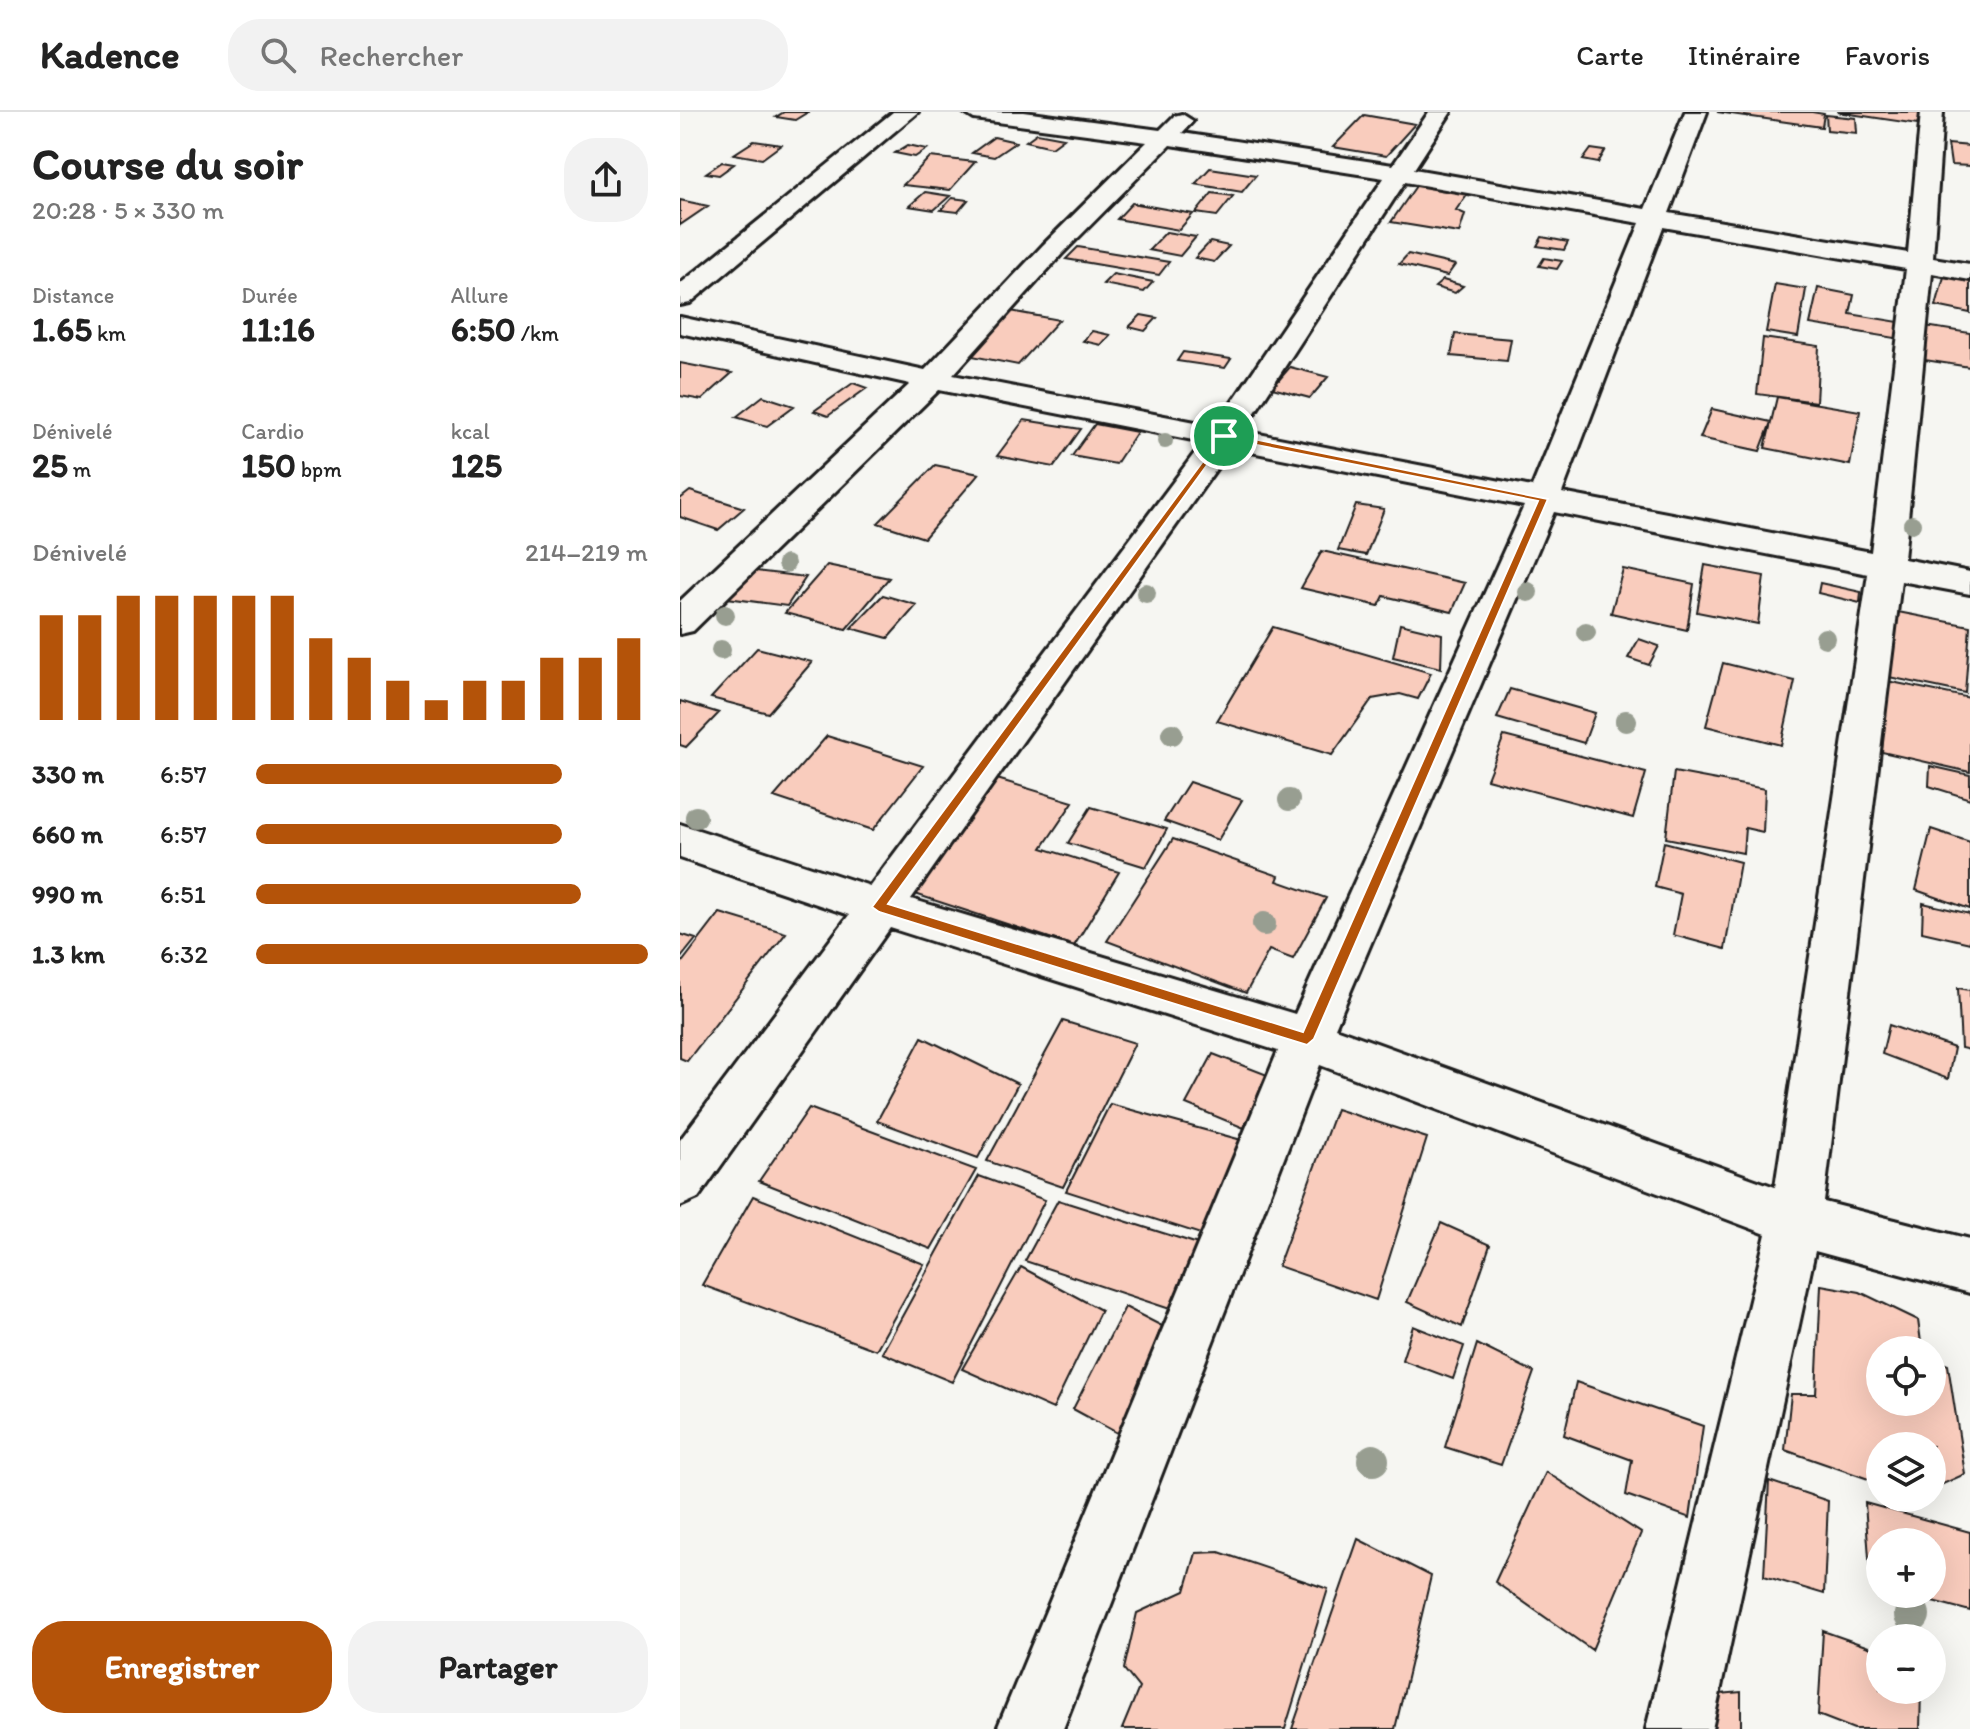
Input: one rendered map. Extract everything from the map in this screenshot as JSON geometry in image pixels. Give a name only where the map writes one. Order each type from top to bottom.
[{"type":"street","points":[[680,297],[907,112]]},
{"type":"street","points":[[974,112],[1167,136],[1657,216],[1970,272]]},
{"type":"street","points":[[680,622],[932,380],[1052,250],[1191,112]]},
{"type":"street","points":[[680,1181],[1224,436],[1440,112]]},
{"type":"street","points":[[1030,1729],[1105,1535],[1307,1039],[1543,499],[1696,112]]},
{"type":"street","points":[[1679,1729],[1796,1220],[1886,566],[1920,263],[1932,112]]},
{"type":"street","points":[[680,325],[932,380],[1970,583]]},
{"type":"street","points":[[680,841],[879,907],[1307,1039],[1796,1220],[1970,1266]]},
{"type":"building","points":[[784,112],[808,112],[795,120],[776,117]]},
{"type":"building","points":[[1717,112],[1812,112],[1824,114],[1822,127]]},
{"type":"building","points":[[1837,112],[1921,112],[1917,124]]},
{"type":"building","points":[[1364,115],[1415,124],[1386,156],[1333,147]]},
{"type":"building","points":[[1826,115],[1856,118],[1857,133],[1827,130]]},
{"type":"building","points":[[1037,133],[1064,138],[1052,147],[1026,141]]},
{"type":"building","points":[[994,137],[1016,142],[994,157],[972,153]]},
{"type":"building","points":[[754,141],[781,145],[762,159],[734,154]]},
{"type":"building","points":[[1948,144],[1970,146],[1970,166],[1951,165]]},
{"type":"building","points":[[908,145],[927,149],[915,157],[895,153]]},
{"type":"building","points":[[1591,149],[1605,151],[1598,163],[1583,160]]},
{"type":"building","points":[[930,157],[975,162],[950,190],[903,185]]},
{"type":"building","points":[[722,162],[734,164],[719,175],[706,173]]},
{"type":"building","points":[[1210,168],[1256,175],[1242,192],[1195,184]]},
{"type":"building","points":[[1418,183],[1470,190],[1456,210],[1465,214],[1459,233],[1391,222]]},
{"type":"building","points":[[925,192],[950,196],[934,210],[909,206]]},
{"type":"building","points":[[1212,193],[1233,196],[1217,216],[1196,213]]},
{"type":"building","points":[[952,198],[968,200],[958,212],[941,210]]},
{"type":"building","points":[[680,200],[708,206],[680,225]]},
{"type":"building","points":[[1132,203],[1193,214],[1179,230],[1117,219]]},
{"type":"building","points":[[1166,232],[1196,237],[1180,256],[1149,250]]},
{"type":"building","points":[[1542,237],[1568,242],[1564,250],[1537,246]]},
{"type":"building","points":[[1210,242],[1229,246],[1214,262],[1195,258]]},
{"type":"building","points":[[1078,247],[1169,262],[1159,275],[1066,259]]},
{"type":"building","points":[[1408,254],[1455,265],[1447,276],[1399,264]]},
{"type":"building","points":[[1544,258],[1562,261],[1557,269],[1539,266]]},
{"type":"building","points":[[1945,273],[1970,278],[1970,313],[1936,306]]},
{"type":"building","points":[[1113,274],[1153,282],[1144,292],[1103,284]]},
{"type":"building","points":[[1443,280],[1463,286],[1455,293],[1435,287]]},
{"type":"building","points":[[1775,284],[1806,289],[1798,337],[1766,332]]},
{"type":"building","points":[[1818,288],[1854,295],[1850,314],[1899,322],[1901,339],[1810,324]]},
{"type":"building","points":[[1005,310],[1059,320],[1018,365],[962,354]]},
{"type":"building","points":[[1141,315],[1157,318],[1145,331],[1129,327]]},
{"type":"building","points":[[1919,325],[1970,333],[1970,367],[1918,359]]},
{"type":"building","points":[[1092,331],[1110,335],[1101,345],[1083,341]]},
{"type":"building","points":[[1455,334],[1511,339],[1507,361],[1451,356]]},
{"type":"building","points":[[1763,338],[1819,346],[1816,402],[1757,394]]},
{"type":"building","points":[[1183,352],[1231,359],[1225,368],[1177,361]]},
{"type":"building","points":[[680,363],[732,373],[702,400],[680,396]]},
{"type":"building","points":[[1290,367],[1328,377],[1310,398],[1272,388]]},
{"type":"building","points":[[853,383],[867,388],[828,416],[814,411]]},
{"type":"building","points":[[763,396],[794,406],[767,426],[736,417]]},
{"type":"building","points":[[1777,397],[1860,411],[1850,465],[1765,448]]},
{"type":"building","points":[[1712,409],[1771,422],[1760,451],[1700,438]]},
{"type":"building","points":[[1024,420],[1081,429],[1054,467],[997,456]]},
{"type":"building","points":[[1095,424],[1137,432],[1116,464],[1072,456]]},
{"type":"building","points":[[935,465],[979,474],[924,538],[878,523]]},
{"type":"building","points":[[690,491],[744,508],[718,530],[680,517],[680,499]]},
{"type":"building","points":[[1356,505],[1384,509],[1366,555],[1338,550]]},
{"type":"building","points":[[1322,551],[1465,583],[1452,612],[1384,596],[1379,606],[1301,588]]},
{"type":"building","points":[[827,565],[889,578],[846,629],[785,613]]},
{"type":"building","points":[[1705,565],[1764,576],[1758,624],[1697,612]]},
{"type":"building","points":[[1623,569],[1694,584],[1687,630],[1611,613]]},
{"type":"building","points":[[747,570],[806,577],[787,606],[727,598]]},
{"type":"building","points":[[1820,583],[1861,592],[1860,603],[1818,593]]},
{"type":"building","points":[[883,595],[917,605],[888,638],[851,628]]},
{"type":"building","points":[[1898,612],[1970,626],[1965,693],[1889,677]]},
{"type":"building","points":[[1400,624],[1442,634],[1441,668],[1393,657]]},
{"type":"building","points":[[1273,627],[1431,673],[1418,699],[1400,694],[1372,699],[1332,755],[1217,721]]},
{"type":"building","points":[[1639,639],[1659,646],[1649,665],[1628,658]]},
{"type":"building","points":[[757,648],[812,662],[768,713],[711,698]]},
{"type":"building","points":[[1723,663],[1795,681],[1781,745],[1706,726]]},
{"type":"building","points":[[1887,681],[1970,698],[1970,772],[1882,752]]},
{"type":"building","points":[[1510,689],[1595,713],[1584,743],[1497,718]]},
{"type":"building","points":[[680,701],[719,713],[686,747],[680,745]]},
{"type":"building","points":[[827,736],[923,766],[873,830],[774,797]]},
{"type":"building","points":[[1504,736],[1646,773],[1633,818],[1487,779]]},
{"type":"building","points":[[1930,766],[1970,775],[1970,799],[1929,786]]},
{"type":"building","points":[[1674,772],[1765,789],[1763,832],[1745,828],[1743,853],[1666,838]]},
{"type":"building","points":[[997,779],[1073,802],[1042,848],[1119,872],[1074,946],[915,894]]},
{"type":"building","points":[[1189,782],[1242,800],[1218,840],[1164,821]]},
{"type":"building","points":[[1091,807],[1167,829],[1146,867],[1068,843]]},
{"type":"building","points":[[1931,829],[1970,842],[1970,909],[1916,890]]},
{"type":"building","points":[[1173,839],[1279,876],[1277,881],[1326,898],[1293,959],[1269,950],[1246,993],[1107,941]]},
{"type":"building","points":[[1664,842],[1740,862],[1725,949],[1673,935],[1681,894],[1655,887]]},
{"type":"building","points":[[1923,903],[1970,914],[1970,943],[1922,932]]},
{"type":"building","points":[[720,913],[786,933],[687,1061],[680,1058],[680,965]]},
{"type":"building","points":[[680,934],[696,939],[680,959]]},
{"type":"building","points":[[1958,988],[1970,990],[1970,1050],[1961,1048]]},
{"type":"building","points":[[1063,1021],[1135,1043],[1063,1187],[987,1161]]},
{"type":"building","points":[[1889,1025],[1954,1048],[1948,1079],[1882,1054]]},
{"type":"building","points":[[922,1037],[1018,1084],[978,1158],[877,1121]]},
{"type":"building","points":[[1213,1054],[1270,1076],[1244,1128],[1186,1104]]},
{"type":"building","points":[[1110,1104],[1245,1141],[1219,1189],[1213,1238],[1066,1191]]},
{"type":"building","points":[[809,1108],[976,1170],[931,1249],[759,1181]]},
{"type":"building","points":[[1336,1109],[1427,1138],[1376,1300],[1278,1266]]},
{"type":"building","points":[[979,1176],[1045,1200],[952,1382],[882,1353]]},
{"type":"building","points":[[753,1196],[924,1264],[876,1350],[702,1285]]},
{"type":"building","points":[[1058,1200],[1201,1245],[1176,1311],[1025,1261]]},
{"type":"building","points":[[1441,1223],[1490,1245],[1462,1327],[1407,1302]]},
{"type":"building","points":[[1021,1267],[1101,1310],[1053,1409],[962,1369]]},
{"type":"building","points":[[1821,1285],[1860,1292],[1918,1320],[1920,1336],[1866,1336],[1866,1416],[1946,1416],[1948,1365],[1965,1474],[1946,1483],[1946,1432],[1866,1432],[1866,1478],[1785,1450],[1791,1394],[1816,1394]]},
{"type":"building","points":[[1125,1307],[1162,1326],[1119,1434],[1073,1409]]},
{"type":"building","points":[[1413,1326],[1464,1346],[1453,1379],[1402,1360]]},
{"type":"building","points":[[1477,1344],[1534,1372],[1501,1465],[1445,1447]]},
{"type":"building","points":[[1576,1382],[1703,1426],[1690,1518],[1626,1495],[1632,1460],[1564,1435]]},
{"type":"building","points":[[1546,1472],[1641,1533],[1592,1650],[1495,1582]]},
{"type":"building","points":[[1769,1481],[1828,1501],[1824,1594],[1764,1576]]},
{"type":"building","points":[[1865,1503],[1866,1512],[1898,1512],[1970,1532],[1970,1611],[1946,1605],[1946,1528],[1867,1528]]},
{"type":"building","points":[[1358,1539],[1431,1576],[1395,1729],[1292,1729]]},
{"type":"building","points":[[1219,1552],[1328,1589],[1285,1729],[1122,1729],[1139,1688],[1124,1669],[1137,1613],[1185,1591],[1196,1553]]},
{"type":"building","points":[[1823,1631],[1866,1646],[1866,1704],[1921,1704],[1920,1729],[1854,1729],[1818,1715]]},
{"type":"building","points":[[1741,1692],[1741,1729],[1709,1729],[1720,1694]]},
{"type":"route","points":[[1224,436],[1543,499],[1307,1039],[879,907],[1224,436]]}]
